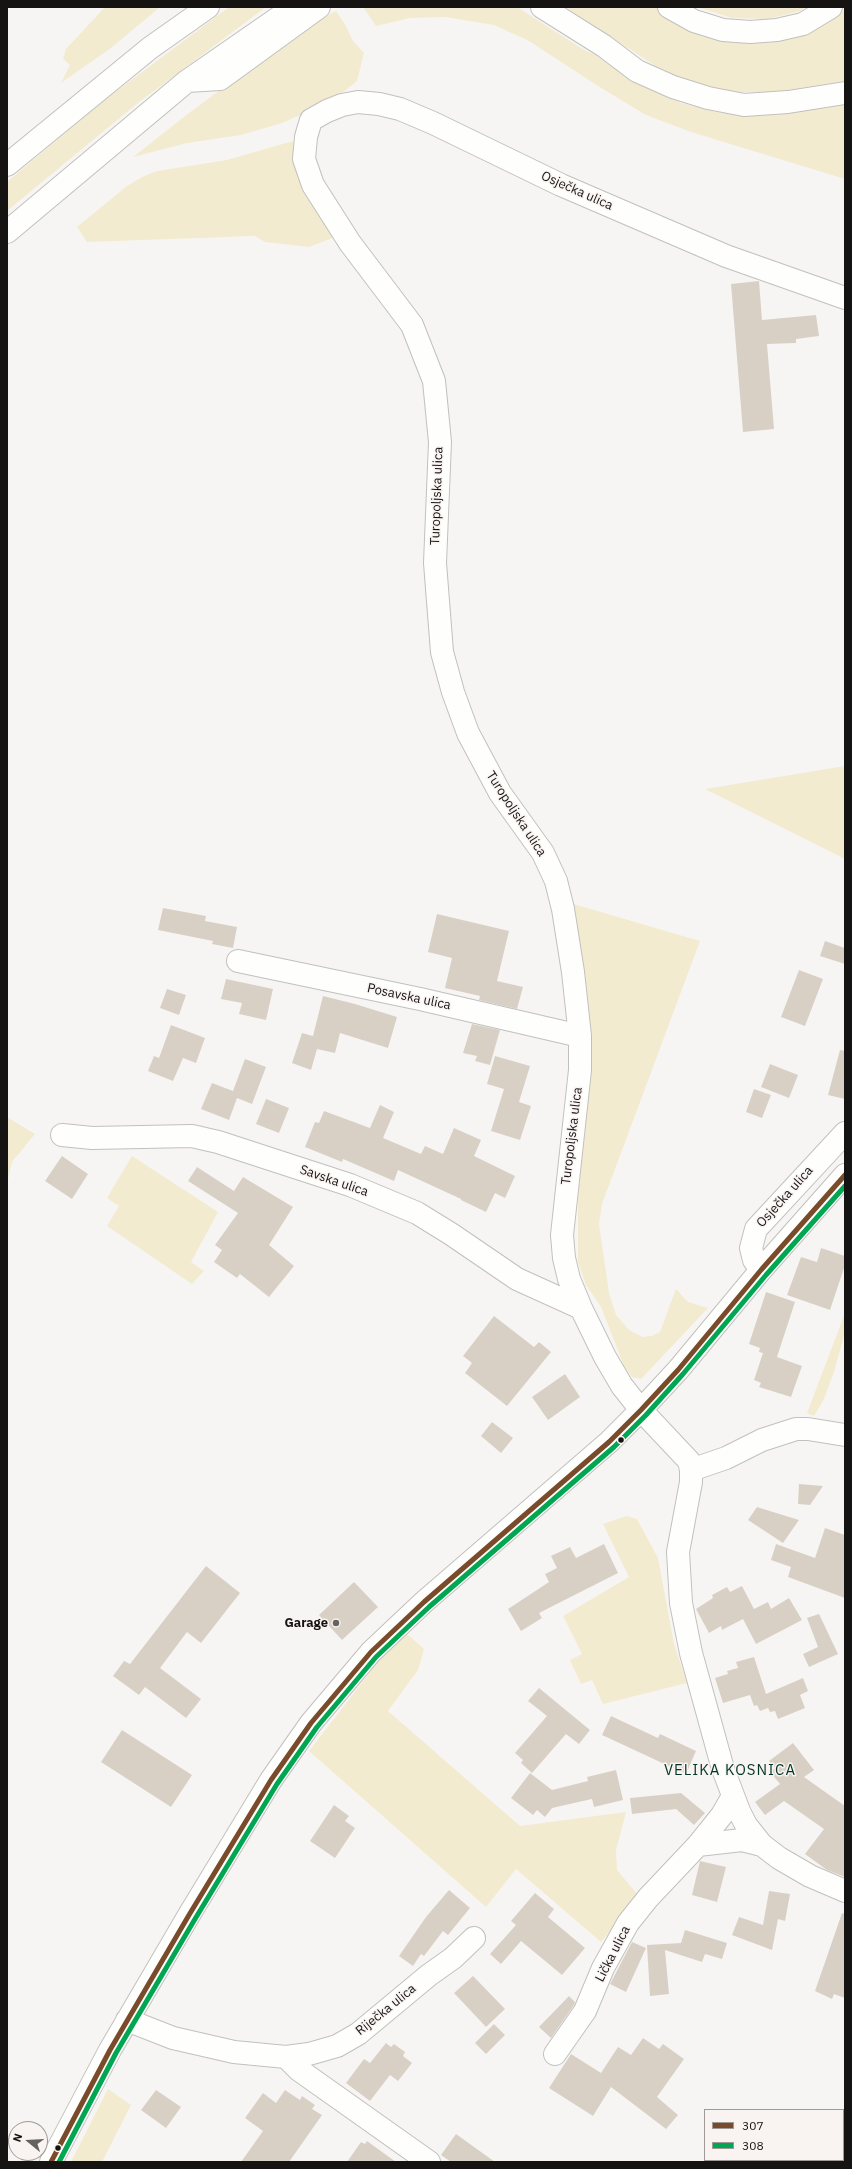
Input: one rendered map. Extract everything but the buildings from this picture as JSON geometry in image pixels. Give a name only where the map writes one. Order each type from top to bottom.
[{"type":"main road","points":[[150,48],[170,16],[183,7]]},
{"type":"main road","points":[[7,165],[150,48],[208,7]]},
{"type":"main road","points":[[7,232],[187,81],[294,7]]},
{"type":"main road","points":[[187,81],[220,79],[319,7]]},
{"type":"main road","points":[[542,7],[604,46],[637,71],[673,87],[708,98],[744,105],[788,102],[845,93]]},
{"type":"main road","points":[[669,7],[694,21],[708,26],[723,30],[750,32],[777,30],[803,24],[831,7]]},
{"type":"main road","name":"Osječka ulica","points":[[311,120],[327,111],[358,102],[379,104],[400,109],[433,123],[561,185],[726,256],[845,298]]},
{"type":"main road","name":"Turopoljska ulica","points":[[311,120],[306,137],[304,159],[313,185],[330,216],[412,325],[434,381],[440,442],[435,563],[442,652],[453,692],[468,733],[500,793],[543,853],[556,881],[563,909],[573,972],[580,1036],[580,1070],[562,1235],[564,1258],[569,1279],[581,1308],[605,1357],[622,1386],[640,1410],[689,1461],[691,1470]]},
{"type":"main road","name":"Posavska ulica","points":[[238,961],[420,999],[580,1036]]},
{"type":"main road","name":"Osječka ulica","points":[[761,1270],[754,1260],[751,1248],[756,1229],[845,1133]]},
{"type":"main road","name":"Savska ulica","points":[[62,1135],[92,1138],[192,1136],[218,1142],[350,1185],[417,1213],[517,1279],[581,1308]]},
{"type":"main road","points":[[52,2162],[76,2112],[127,2020],[271,1780],[310,1723],[341,1685],[371,1652],[424,1602],[609,1442],[678,1370],[761,1270],[845,1175]]},
{"type":"main road","points":[[845,1435],[808,1429],[796,1429],[762,1440],[726,1458],[691,1470],[678,1552],[681,1604],[691,1653],[722,1769],[746,1825],[762,1845],[779,1858],[810,1876],[845,1892]]},
{"type":"main road","name":"Lička ulica","points":[[555,2054],[585,2011],[603,1968],[628,1923],[657,1888],[698,1845],[728,1806],[733,1796]]},
{"type":"main road","points":[[698,1845],[742,1840],[762,1845]]},
{"type":"main road","name":"Riječka ulica","points":[[127,2020],[173,2038],[234,2052],[286,2057],[309,2054],[337,2046],[358,2034],[428,1975],[453,1958],[474,1938]]},
{"type":"main road","points":[[286,2057],[299,2070],[429,2162]]},
{"type":"shaded area","points":[[105,7],[160,7],[111,48],[61,83],[70,65],[63,59],[66,49]]},
{"type":"shaded area","points":[[229,7],[266,7],[139,102],[7,211],[7,182],[102,102]]},
{"type":"shaded area","points":[[363,7],[517,7],[584,50],[598,56],[632,79],[681,103],[715,112],[762,116],[845,105],[845,179],[691,132],[646,115],[529,41],[494,25],[445,17],[410,18],[376,26]]},
{"type":"shaded area","points":[[565,7],[658,7],[673,19],[730,41],[754,43],[778,41],[800,34],[825,24],[845,10],[845,81],[775,92],[739,92],[712,88],[683,79],[657,67]]},
{"type":"shaded area","points":[[697,7],[806,7],[800,11],[768,19],[732,18]]},
{"type":"shaded area","points":[[336,11],[345,24],[353,41],[364,53],[357,81],[343,92],[312,110],[282,123],[241,135],[187,143],[133,157],[251,67],[314,23]]},
{"type":"shaded area","points":[[293,141],[297,157],[335,237],[309,247],[265,242],[255,236],[87,242],[77,227],[127,186],[142,177],[157,171],[227,160]]},
{"type":"shaded area","points":[[845,766],[845,859],[705,789]]},
{"type":"shaded area","points":[[570,903],[700,941],[602,1204],[599,1224],[609,1293],[616,1315],[629,1330],[643,1337],[652,1336],[660,1332],[676,1289],[688,1302],[708,1308],[641,1379],[632,1377],[624,1366],[601,1307],[586,1285],[578,1262],[578,1196],[590,1070]]},
{"type":"shaded area","points":[[7,1117],[35,1134],[12,1162],[7,1183]]},
{"type":"shaded area","points":[[132,1156],[218,1212],[191,1262],[204,1271],[192,1284],[107,1226],[119,1206],[107,1198]]},
{"type":"shaded area","points":[[845,1313],[845,1332],[834,1372],[824,1399],[814,1416],[807,1413]]},
{"type":"shaded area","points":[[627,1516],[637,1519],[658,1558],[674,1644],[687,1683],[603,1704],[592,1680],[581,1684],[570,1660],[582,1654],[563,1616],[629,1577],[603,1524]]},
{"type":"shaded area","points":[[406,1633],[424,1649],[418,1670],[388,1711],[520,1826],[626,1812],[616,1850],[617,1870],[639,1896],[601,1942],[516,1869],[486,1907],[309,1751],[381,1658]]},
{"type":"shaded area","points":[[108,2089],[131,2105],[102,2162],[71,2162]]},
{"type":"transit line","name":"307","points":[[51,2162],[110,2050],[189,1915],[271,1780],[311,1723],[371,1652],[424,1602],[609,1442],[641,1410],[678,1370],[761,1270],[845,1175]]},
{"type":"transit line","name":"308","points":[[59,2162],[116,2053],[195,1919],[277,1784],[317,1727],[376,1657],[429,1607],[614,1447],[646,1415],[683,1374],[766,1275],[845,1186]]},
{"type":"place","name":"Garage","points":[[336,1623]]},
{"type":"district","name":"VELIKA KOSNICA","points":[[730,1771]]}]
